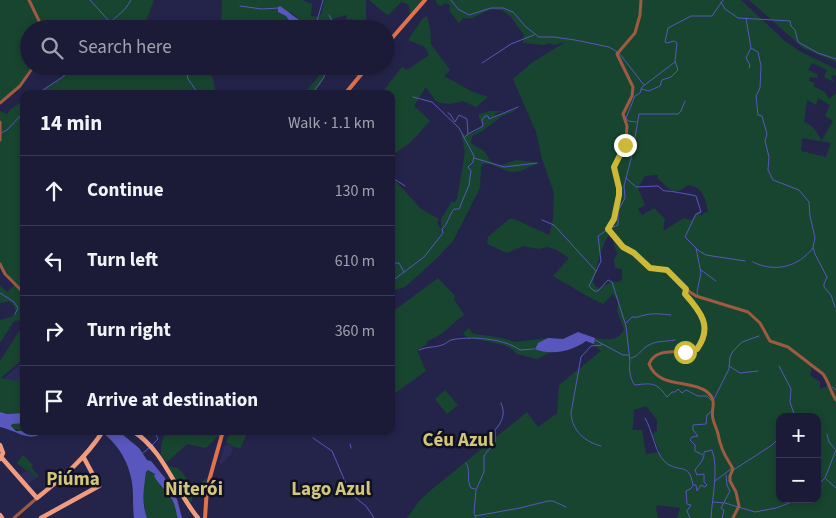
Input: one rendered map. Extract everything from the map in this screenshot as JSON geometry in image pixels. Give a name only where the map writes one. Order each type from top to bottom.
[{"type":"main road","points":[[395,35],[425,0]]},
{"type":"main road","points":[[348,90],[361,75]]},
{"type":"main road","points":[[0,445],[3,451],[0,458],[37,498],[84,458],[101,435]]},
{"type":"main road","points":[[138,435],[156,450],[179,492],[197,517]]},
{"type":"main road","points":[[204,518],[208,488],[222,435]]},
{"type":"main road","points":[[42,518],[99,486],[84,458]]},
{"type":"street","points":[[29,0],[39,20]]},
{"type":"street","points":[[642,0],[635,32],[617,54],[633,89],[623,114],[627,126],[626,142],[614,169],[619,184],[619,195],[614,220],[608,228],[623,247],[634,253],[650,268],[667,270],[686,289],[702,299],[748,312],[760,323],[773,343],[788,347],[823,374],[836,400]]},
{"type":"street","points":[[0,103],[20,86],[28,75]]},
{"type":"street","points":[[0,122],[0,140]]},
{"type":"street","points":[[0,264],[5,274],[20,289]]},
{"type":"street","points":[[686,289],[685,294],[701,315],[706,333],[704,338],[696,350],[664,352],[654,357],[649,364],[661,377],[668,381],[691,385],[706,391],[713,401],[715,406],[712,419],[720,445],[733,469],[730,481],[736,492],[739,506],[733,518]]},
{"type":"street","points":[[14,518],[37,498]]},
{"type":"shaded area","points":[[280,6],[299,20],[289,20],[286,16],[278,12],[278,7]]},
{"type":"shaded area","points":[[578,332],[595,338],[594,344],[586,341],[568,350],[555,352],[535,349],[538,343],[548,338],[563,339]]},
{"type":"shaded area","points":[[20,364],[20,378],[13,385],[3,379]]},
{"type":"shaded area","points":[[0,412],[7,414],[20,413],[20,423],[12,424],[11,426],[16,431],[20,431],[20,434],[0,427]]},
{"type":"shaded area","points":[[23,435],[40,435],[34,436]]},
{"type":"shaded area","points":[[105,435],[123,435],[139,448],[147,460],[151,461],[165,478],[167,486],[177,499],[182,518],[178,518],[171,497],[158,482],[154,476],[155,474],[148,470],[146,472],[144,495],[147,518],[134,518],[131,476],[128,467],[120,451]]},
{"type":"shaded area","points":[[225,444],[233,446],[231,454],[222,464],[219,463]]},
{"type":"shaded area","points":[[29,470],[36,478],[28,485],[20,475]]},
{"type":"green space","points":[[0,0],[154,0],[146,20],[20,20],[20,75],[28,75],[19,86],[0,101]]},
{"type":"green space","points":[[222,0],[302,0],[312,4],[311,16],[319,17],[324,0],[366,0],[366,20],[347,20],[346,15],[333,20],[300,20],[292,13],[278,12],[286,16],[289,20],[221,20]]},
{"type":"green space","points":[[369,0],[422,0],[410,14],[409,5],[402,2],[387,15]]},
{"type":"green space","points":[[436,0],[741,0],[786,42],[801,52],[836,69],[836,76],[831,76],[834,82],[824,77],[827,70],[812,63],[808,70],[818,75],[817,78],[810,77],[809,81],[815,83],[813,86],[825,92],[829,99],[836,93],[836,518],[677,518],[680,508],[657,505],[658,518],[407,518],[420,500],[431,490],[527,412],[538,427],[557,413],[559,385],[601,351],[594,344],[595,338],[616,338],[624,329],[617,311],[618,302],[613,294],[603,304],[553,276],[569,258],[555,249],[523,246],[507,253],[487,244],[488,237],[509,219],[514,219],[549,235],[553,219],[554,193],[542,159],[536,132],[513,79],[533,62],[565,42],[554,45],[550,43],[544,45],[523,43],[524,35],[512,18],[502,11],[490,10],[471,18],[463,18],[459,23],[449,10],[450,5],[445,3],[441,6],[437,4]],"holes":[[[818,98],[830,105],[825,116],[833,121],[821,141],[815,130],[804,122],[807,100],[816,105]],[[802,138],[831,143],[826,157],[801,151]],[[658,175],[657,178],[675,191],[679,191],[688,185],[697,188],[703,194],[708,212],[704,213],[701,217],[700,210],[691,220],[684,218],[663,231],[665,219],[654,208],[642,215],[638,209],[645,205],[638,188],[645,176]],[[611,233],[618,253],[614,259],[615,268],[622,269],[622,280],[611,282],[600,288],[596,287],[593,282],[600,256]],[[812,366],[819,369],[826,379],[827,386],[820,389],[820,382],[810,375]],[[646,406],[657,420],[657,431],[652,434],[660,452],[646,454],[642,430],[633,430],[632,428],[634,410]]]},
{"type":"green space","points":[[749,0],[836,0],[836,62],[803,48]]},
{"type":"green space","points":[[427,16],[431,44],[450,70],[444,76],[471,91],[488,97],[476,107],[463,101],[450,104],[440,103],[435,100],[426,87],[414,106],[430,121],[410,143],[395,153],[395,90],[384,90],[402,67],[407,70],[429,55],[425,47],[408,40],[423,18]]},
{"type":"green space","points":[[64,75],[211,75],[215,90],[42,90]]},
{"type":"green space","points":[[318,75],[325,75],[315,90],[307,90],[309,87]]},
{"type":"green space","points":[[20,103],[20,320],[14,321],[0,343],[0,320],[11,317],[16,312],[14,306],[9,301],[0,303],[0,285],[7,292],[15,285],[1,271],[0,267],[0,111],[7,114]]},
{"type":"green space","points":[[517,109],[502,116],[472,136],[471,143],[485,152],[490,161],[496,164],[501,165],[517,160],[540,163],[513,172],[491,164],[483,164],[481,167],[480,188],[453,241],[405,287],[395,290],[395,180],[421,209],[439,219],[437,222],[441,230],[441,219],[452,201],[454,203],[457,199],[465,153],[461,132],[465,135],[475,132],[483,125],[479,114],[490,111],[505,111],[496,113],[494,116]]},
{"type":"green space","points":[[438,278],[455,296],[454,299],[464,315],[417,350],[426,371],[395,393],[395,310]]},
{"type":"green space","points":[[469,328],[475,334],[503,338],[515,342],[548,338],[536,345],[540,351],[553,351],[537,359],[517,354],[504,345],[471,338],[469,340],[463,333]]},
{"type":"green space","points":[[20,330],[20,361],[1,378],[16,381],[20,378],[20,413],[7,414],[0,412],[0,361]]},
{"type":"green space","points":[[445,390],[458,405],[447,414],[435,399]]},
{"type":"green space","points":[[12,423],[20,423],[20,430],[11,427]]},
{"type":"green space","points":[[164,435],[220,435],[206,448],[187,444],[167,462],[162,456]]},
{"type":"green space","points":[[229,435],[246,435],[240,449],[226,443]]},
{"type":"green space","points":[[23,455],[33,465],[31,467],[39,476],[36,478],[29,470],[27,471],[17,463]]},
{"type":"green space","points":[[168,466],[178,468],[193,486],[197,488],[206,478],[205,493],[198,493],[188,503],[178,488]]},
{"type":"green space","points":[[147,470],[155,474],[170,495],[178,518],[147,518],[144,494]]},
{"type":"waterway","points":[[90,0],[108,20]]},
{"type":"waterway","points":[[113,20],[125,9],[131,0]]},
{"type":"waterway","points":[[317,20],[323,0]]},
{"type":"waterway","points":[[451,0],[458,9],[469,15],[491,8],[503,8],[513,12],[526,27],[539,37],[554,37],[609,47],[619,53],[644,85]]},
{"type":"waterway","points":[[641,89],[649,91],[660,86],[662,80],[671,77],[678,70],[675,61],[677,43],[674,41],[665,42],[668,28],[691,16],[712,16],[723,0]]},
{"type":"waterway","points":[[721,2],[725,9],[738,18],[790,21],[798,42],[818,53],[836,59]]},
{"type":"waterway","points":[[240,6],[262,9],[278,8]]},
{"type":"waterway","points":[[329,15],[332,20]]},
{"type":"waterway","points":[[746,18],[751,48],[746,58],[750,65],[749,68]]},
{"type":"waterway","points":[[482,63],[511,44],[534,35]]},
{"type":"waterway","points":[[751,48],[758,52],[761,66],[760,88],[756,96],[758,115],[762,116],[767,134],[765,141],[769,157],[768,170],[773,180],[799,190],[809,202],[815,238],[813,247],[827,277],[824,287],[831,295],[835,307]]},
{"type":"waterway","points":[[636,122],[628,121],[626,118],[635,96],[640,93],[642,87],[675,62]]},
{"type":"waterway","points":[[43,90],[65,75]]},
{"type":"waterway","points":[[187,75],[195,90]]},
{"type":"waterway","points":[[315,90],[325,75]]},
{"type":"waterway","points":[[395,279],[424,257],[443,233],[442,229],[454,209],[459,209],[469,185],[471,171],[468,167],[473,162],[474,156],[459,128],[432,102],[413,97]]},
{"type":"waterway","points":[[611,228],[618,225],[618,211],[625,198],[624,186],[632,155],[639,114],[678,114],[685,101]]},
{"type":"waterway","points":[[468,134],[483,126],[482,120],[485,116],[488,116],[489,119],[518,107]]},
{"type":"waterway","points":[[448,113],[455,122],[459,115],[467,119],[468,134],[465,137]]},
{"type":"waterway","points":[[1,133],[7,130],[20,116]]},
{"type":"waterway","points":[[474,158],[504,167],[537,163]]},
{"type":"waterway","points":[[626,178],[636,187],[658,186],[664,191],[696,196],[701,212],[696,214],[685,237],[699,251],[706,255],[745,261]]},
{"type":"waterway","points":[[395,180],[405,186]]},
{"type":"waterway","points":[[542,220],[554,225],[596,271]]},
{"type":"waterway","points":[[607,230],[598,236],[601,261],[589,286],[594,291],[598,291],[608,280],[612,282],[626,326],[631,378],[635,385],[657,386],[667,397],[678,389],[682,393],[686,390],[698,396],[707,396],[713,402]]},
{"type":"waterway","points":[[696,248],[701,273],[697,292],[698,296]]},
{"type":"waterway","points":[[753,262],[770,267],[786,266],[800,260],[813,248]]},
{"type":"waterway","points":[[395,263],[399,263],[404,272]]},
{"type":"waterway","points":[[701,270],[716,281]]},
{"type":"waterway","points":[[0,293],[14,302],[18,308],[15,314]]},
{"type":"waterway","points":[[626,323],[632,317],[643,315],[671,315]]},
{"type":"waterway","points":[[714,399],[729,369],[730,357],[733,351],[742,342],[759,336]]},
{"type":"waterway","points":[[419,350],[439,346],[451,340],[467,338],[505,343],[520,350],[534,349]]},
{"type":"waterway","points":[[595,340],[623,355],[629,355]]},
{"type":"waterway","points":[[631,358],[651,344],[675,340]]},
{"type":"waterway","points":[[601,446],[590,442],[580,435],[574,425],[571,413],[581,357],[591,346],[602,345]]},
{"type":"waterway","points":[[729,366],[740,373],[758,371]]},
{"type":"waterway","points":[[779,366],[791,389],[790,402],[794,413]]},
{"type":"waterway","points":[[832,387],[836,390]]},
{"type":"waterway","points":[[476,518],[474,513],[476,490],[484,472],[484,456],[493,446],[495,430],[503,418],[501,403]]},
{"type":"waterway","points":[[703,455],[695,451],[695,445],[690,440],[692,437],[698,436],[693,430],[693,425],[706,424],[707,415],[712,411]]},
{"type":"waterway","points":[[645,418],[662,458],[670,465],[686,470],[693,485],[696,485],[697,491],[701,485],[705,487],[707,485],[704,482],[704,474],[697,475],[695,470],[704,456]]},
{"type":"waterway","points":[[827,434],[829,442],[835,449]]},
{"type":"waterway","points":[[152,445],[158,439],[156,435]]},
{"type":"waterway","points":[[313,438],[332,451],[344,479]]},
{"type":"waterway","points":[[715,481],[776,441]]},
{"type":"waterway","points":[[350,444],[351,448]]},
{"type":"waterway","points":[[143,453],[149,448]]},
{"type":"waterway","points":[[704,455],[704,452],[712,450],[715,465],[711,518]]},
{"type":"waterway","points":[[821,482],[825,478],[836,450]]},
{"type":"waterway","points":[[466,463],[471,488],[475,489]]},
{"type":"waterway","points":[[722,518],[724,510],[721,508],[730,491],[726,475]]},
{"type":"waterway","points":[[826,479],[836,488]]},
{"type":"waterway","points":[[345,481],[352,495],[366,506],[374,518]]},
{"type":"waterway","points":[[690,518],[687,511],[691,505],[687,504],[686,491],[693,486]]},
{"type":"waterway","points":[[475,516],[548,501],[553,501],[566,507]]},
{"type":"waterway","points":[[713,502],[724,503]]},
{"type":"waterway","points":[[725,503],[755,512],[789,503]]},
{"type":"district","name":"Céu Azul","points":[[458,440]]},
{"type":"district","name":"Piúma","points":[[73,479]]},
{"type":"district","name":"Niterói","points":[[194,489]]},
{"type":"district","name":"Lago Azul","points":[[331,489]]},
{"type":"route","points":[[625,145],[614,167],[620,191],[614,220],[608,229],[623,247],[634,253],[646,265],[650,268],[667,270],[686,289],[684,292],[701,315],[706,333],[697,349],[685,352]]}]
